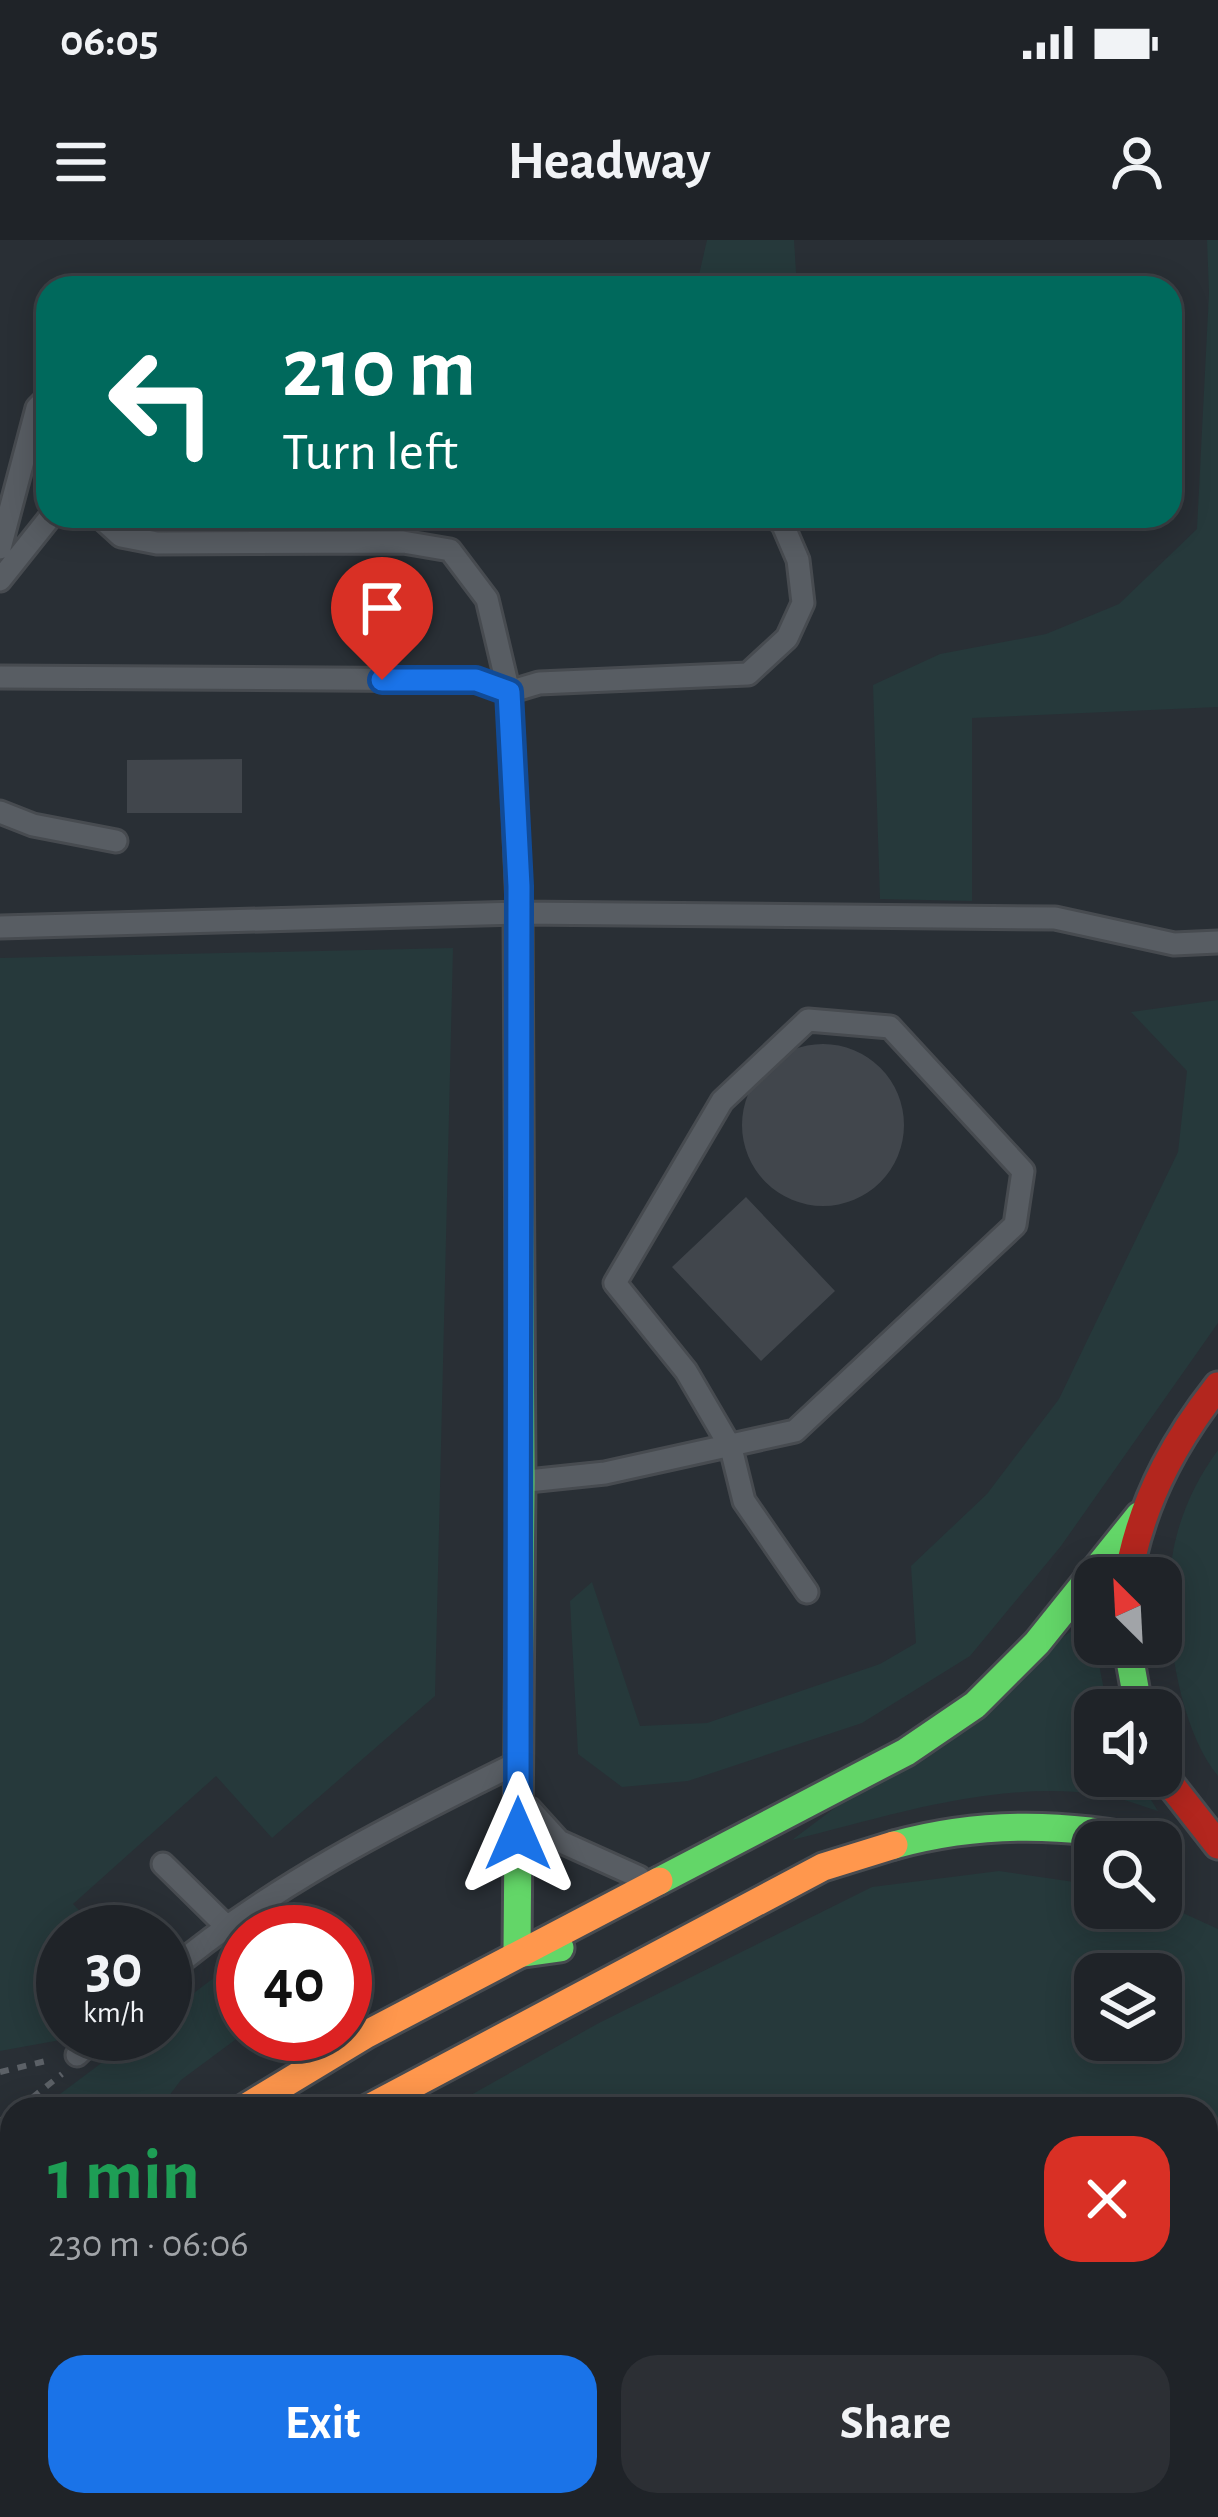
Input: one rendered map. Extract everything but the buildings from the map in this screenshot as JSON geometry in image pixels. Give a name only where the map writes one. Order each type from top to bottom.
[{"type":"main road","points":[[517,1954],[518,914]]},
{"type":"main road","points":[[1131,1557],[1139,1516],[1162,1465],[1192,1417],[1218,1387]]},
{"type":"main road","points":[[263,2097],[367,2034],[906,1752],[975,1705],[1037,1643],[1139,1516]]},
{"type":"main road","points":[[1181,1797],[1218,1845]]},
{"type":"main road","points":[[390,2097],[824,1867],[896,1841],[971,1827],[1074,1828]]},
{"type":"main road","points":[[1182,1851],[1218,1863]]},
{"type":"main road","points":[[517,1954],[703,1930]]},
{"type":"lane","points":[[0,548],[5,511],[36,411]]},
{"type":"lane","points":[[0,580],[41,528]]},
{"type":"lane","points":[[112,528],[121,536],[157,543],[404,542],[450,550],[487,599],[509,692],[518,914]]},
{"type":"lane","points":[[2,674],[476,680],[509,692],[539,683],[748,674],[787,638],[803,603],[798,560],[784,528]]},
{"type":"lane","points":[[0,812],[33,825],[116,842]]},
{"type":"lane","points":[[0,926],[518,914],[1055,918],[1174,944],[1218,942]]},
{"type":"lane","points":[[521,1481],[605,1473],[730,1448],[795,1431],[1015,1225],[1023,1171],[890,1027],[808,1019],[722,1101],[616,1283],[686,1371],[730,1448],[744,1501],[807,1592]]},
{"type":"lane","points":[[256,1905],[389,1826],[518,1762]]},
{"type":"lane","points":[[518,1795],[559,1841],[655,1883]]},
{"type":"lane","points":[[164,1864],[216,1916]]},
{"type":"lane","points":[[192,1952],[216,1931]]},
{"type":"path","points":[[0,2072],[53,2061]]},
{"type":"path","points":[[35,2097],[73,2061]]},
{"type":"shaded area","points":[[707,240],[794,240],[796,276],[699,276]]},
{"type":"shaded area","points":[[1207,240],[1218,240],[1218,707],[972,718],[972,901],[880,899],[873,685],[940,654],[1046,634],[1119,604],[1197,529],[1209,293]]},
{"type":"shaded area","points":[[453,948],[435,1696],[272,1838],[216,1776],[74,1905],[36,1905],[36,2044],[0,2051],[0,958]]},
{"type":"shaded area","points":[[1218,1000],[1218,1323],[1061,1546],[970,1656],[862,1723],[688,1781],[622,1787],[578,1754],[570,1601],[592,1582],[640,1726],[707,1723],[880,1664],[916,1643],[911,1566],[987,1494],[1059,1399],[1178,1152],[1187,1071],[1131,1012]]},
{"type":"shaded area","points":[[1218,1450],[1218,1776],[1192,1729],[1175,1665],[1182,1665],[1182,1557],[1172,1557],[1196,1485]]},
{"type":"shaded area","points":[[1074,1629],[1074,1665],[1099,1665],[1104,1689],[1074,1689],[1074,1792],[1025,1792],[946,1802],[792,1840]]},
{"type":"shaded area","points":[[1112,1797],[1149,1797],[1158,1811]]},
{"type":"shaded area","points":[[999,1871],[1074,1882],[1074,1929],[1182,1929],[1182,1913],[1218,1929],[1218,2097],[467,2097],[597,2024],[872,1887]]},
{"type":"shaded area","points":[[216,1978],[216,2054],[181,2080],[168,2097],[56,2097],[104,2061],[192,2061],[192,1994]]},
{"type":"traffic: fast","points":[[518,913],[517,1954],[560,1948]]},
{"type":"traffic: fast","points":[[659,1881],[906,1752],[975,1705],[1037,1643],[1139,1516]]},
{"type":"traffic: fast","points":[[1131,1665],[1135,1689]]},
{"type":"traffic: fast","points":[[894,1845],[991,1828],[1074,1830]]},
{"type":"traffic: slow","points":[[390,2097],[823,1867],[894,1845]]},
{"type":"traffic: slow","points":[[263,2097],[367,2034],[659,1881]]},
{"type":"traffic: jam","points":[[1132,1557],[1165,1467],[1218,1386]]},
{"type":"traffic: jam","points":[[1180,1797],[1218,1845]]},
{"type":"route","points":[[382,680],[476,680],[509,692],[519,886],[518,1834]]}]
